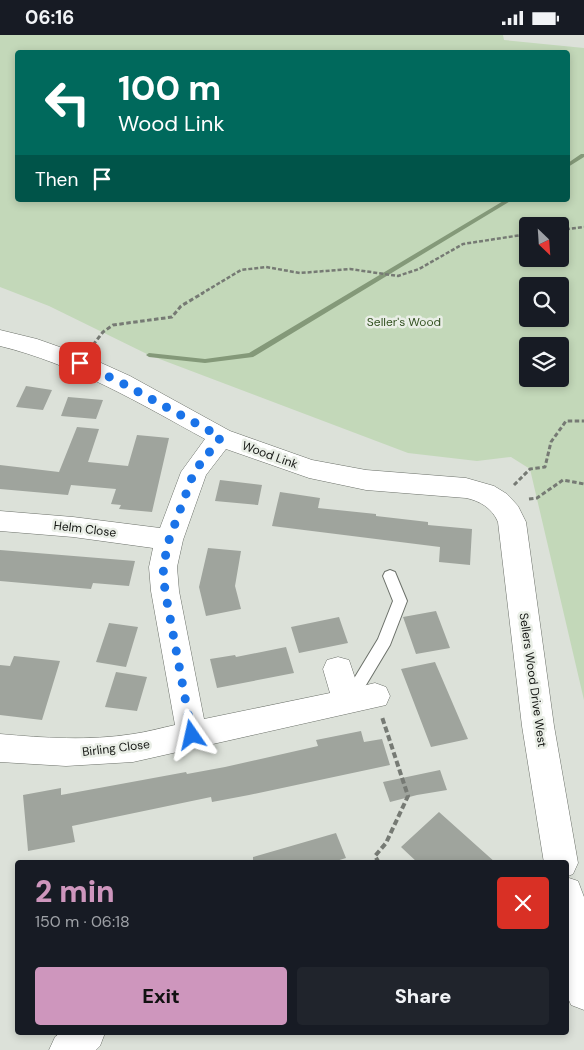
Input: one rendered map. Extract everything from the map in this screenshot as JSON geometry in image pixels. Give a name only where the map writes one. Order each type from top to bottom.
[{"type":"street","name":"Wood Link","points":[[0,338],[28,345],[80,363],[122,383],[221,437],[309,469],[366,480],[466,488],[485,493],[498,501]]},
{"type":"street","points":[[192,735],[165,591],[163,567],[169,540],[194,472],[221,437]]},
{"type":"street","name":"Sellers Wood Drive West","points":[[498,501],[508,513],[512,522],[538,726],[560,860]]},
{"type":"street","name":"Helm Close","points":[[0,521],[73,527],[169,540]]},
{"type":"street","points":[[338,669],[361,699]]},
{"type":"street","name":"Birling Close","points":[[0,748],[64,753],[99,753],[133,748],[361,699]]},
{"type":"street","points":[[569,910],[584,992]]},
{"type":"street","points":[[68,1050],[85,1035]]},
{"type":"lane","points":[[361,699],[400,601],[390,576]]},
{"type":"path","points":[[569,229],[584,227]]},
{"type":"path","points":[[80,363],[103,332],[113,325],[172,317],[180,306],[241,270],[266,267],[300,273],[350,269],[398,276],[419,269],[462,244],[519,235]]},
{"type":"path","points":[[498,501],[530,469],[545,467],[551,442],[566,421],[584,421]]},
{"type":"path","points":[[498,501],[537,498],[563,480],[584,484]]},
{"type":"path","points":[[361,699],[408,796],[386,843],[375,856],[377,860]]},
{"type":"green space","name":"Seller's Wood","points":[[0,35],[503,35],[504,40],[584,48],[584,700],[530,469],[511,457],[477,461],[408,453],[149,355],[49,306],[0,287]]},
{"type":"building","points":[[26,386],[52,390],[43,410],[16,407]]},
{"type":"building","points":[[68,397],[103,400],[96,419],[61,416]]},
{"type":"building","points":[[77,427],[99,429],[88,462],[128,466],[137,435],[169,438],[152,512],[119,509],[121,505],[111,504],[116,489],[71,485],[68,495],[0,489],[0,465],[59,472]]},
{"type":"building","points":[[220,480],[262,485],[258,505],[215,501]]},
{"type":"building","points":[[280,492],[320,498],[318,508],[428,522],[428,525],[472,529],[470,565],[439,562],[440,547],[272,526]]},
{"type":"building","points":[[208,548],[241,551],[235,586],[241,609],[206,616],[199,587]]},
{"type":"building","points":[[0,550],[135,561],[129,586],[93,583],[91,589],[0,581]]},
{"type":"building","points":[[436,611],[450,648],[416,654],[403,617]]},
{"type":"building","points":[[339,617],[348,643],[299,653],[291,627]]},
{"type":"building","points":[[109,623],[138,627],[126,667],[96,662]]},
{"type":"building","points":[[286,647],[294,673],[217,688],[210,659],[235,655],[236,657]]},
{"type":"building","points":[[14,656],[60,661],[42,720],[0,715],[0,665],[10,666]]},
{"type":"building","points":[[435,662],[468,739],[431,747],[401,669]]},
{"type":"building","points":[[116,672],[147,677],[137,711],[105,707]]},
{"type":"building","points":[[361,731],[364,742],[382,739],[390,765],[249,795],[212,802],[211,797],[72,826],[75,842],[28,851],[23,795],[61,788],[61,795],[186,772],[187,774],[225,767],[318,746],[316,740]]},
{"type":"building","points":[[440,770],[447,790],[390,802],[383,782]]},
{"type":"building","points":[[439,812],[493,860],[415,860],[401,847]]},
{"type":"building","points":[[336,833],[346,858],[340,860],[253,860],[253,857]]},
{"type":"waterway","points":[[570,164],[583,155]]},
{"type":"waterway","points":[[149,355],[205,361],[251,355],[506,202]]},
{"type":"route","points":[[80,363],[122,383],[221,437],[194,472],[169,540],[163,567],[165,591],[192,735]]}]
